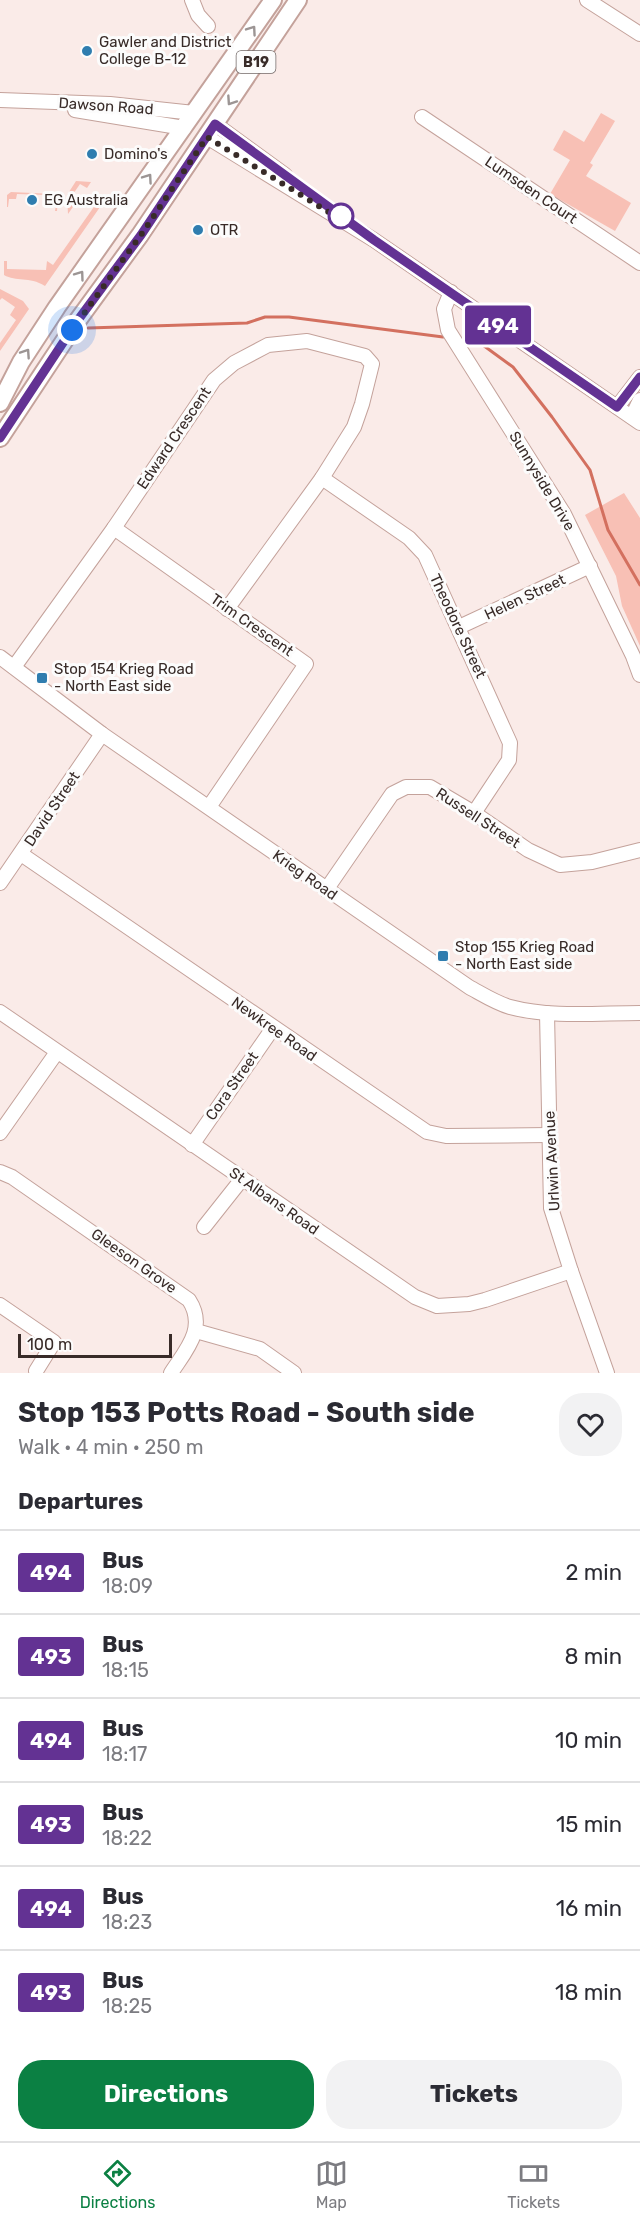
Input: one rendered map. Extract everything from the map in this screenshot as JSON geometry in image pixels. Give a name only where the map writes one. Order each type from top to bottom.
[{"type":"main road","name":"B19","points":[[0,403],[21,362],[39,334],[273,0]]},
{"type":"main road","name":"B19","points":[[0,438],[78,320],[141,235],[298,0]]},
{"type":"main road","points":[[194,113],[211,130]]},
{"type":"main road","points":[[184,128],[211,130]]},
{"type":"street","points":[[192,0],[198,15],[208,26]]},
{"type":"street","points":[[587,0],[640,34]]},
{"type":"street","name":"Dawson Road","points":[[0,100],[110,104],[194,113]]},
{"type":"street","name":"Dawson Road","points":[[17,101],[184,128]]},
{"type":"street","name":"Lumsden Court","points":[[422,117],[640,263]]},
{"type":"street","points":[[211,130],[636,420],[640,400]]},
{"type":"street","name":"Sunnyside Drive","points":[[451,292],[444,309],[448,330],[564,514],[640,675]]},
{"type":"street","name":"Edward Crescent","points":[[14,667],[114,528],[214,380],[234,363],[268,345],[307,341],[365,356],[372,364],[354,427],[322,478],[227,609]]},
{"type":"street","points":[[617,407],[640,377]]},
{"type":"street","name":"Theodore Street","points":[[322,478],[409,538],[421,549],[459,627],[510,743],[509,760],[474,813]]},
{"type":"street","name":"Trim Crescent","points":[[114,528],[306,664],[209,807]]},
{"type":"street","name":"Helen Street","points":[[459,627],[590,566]]},
{"type":"street","name":"Krieg Road","points":[[0,657],[102,734],[469,987],[509,1007],[546,1013],[640,1013]]},
{"type":"street","name":"David Street","points":[[0,884],[102,734]]},
{"type":"street","name":"Russell Street","points":[[326,890],[392,794],[406,787],[430,787],[474,813],[528,850],[560,865],[592,862],[640,850]]},
{"type":"street","name":"Newkree Road","points":[[21,854],[427,1132],[446,1136],[549,1135]]},
{"type":"street","name":"St Albans Road","points":[[0,1012],[406,1292],[437,1306],[485,1300],[571,1271]]},
{"type":"street","name":"Urlwin Avenue","points":[[546,1013],[551,1208],[607,1373]]},
{"type":"street","name":"Cora Street","points":[[192,1145],[273,1028]]},
{"type":"street","points":[[0,1133],[57,1052]]},
{"type":"street","name":"Gleeson Grove","points":[[0,1162],[6,1175],[184,1295],[192,1306],[196,1319],[196,1331]]},
{"type":"street","points":[[204,1227],[242,1179]]},
{"type":"street","points":[[0,1305],[54,1342],[36,1371]]},
{"type":"street","points":[[171,1373],[192,1342],[196,1331],[260,1349],[294,1373]]},
{"type":"shaded area","points":[[601,113],[615,121],[590,163],[593,165],[586,176],[631,203],[615,231],[550,194],[570,160],[553,150],[564,130],[584,142]]},
{"type":"shaded area","points":[[76,181],[91,182],[87,188],[80,184],[69,200],[75,204],[68,214],[67,195]]},
{"type":"shaded area","points":[[11,192],[54,194],[58,197],[57,211],[55,211],[56,204],[48,200],[48,195],[17,194],[16,199],[9,199],[7,207],[7,195]]},
{"type":"shaded area","points":[[103,194],[107,197],[45,286],[34,281],[4,275],[4,261],[7,261],[7,269],[46,270],[47,261],[53,265]]},
{"type":"shaded area","points":[[0,289],[23,301],[29,309],[0,351],[0,343],[16,320],[10,315],[15,307],[2,298],[0,300]]},
{"type":"shaded area","points":[[624,493],[640,518],[640,646],[622,606],[616,576],[585,515]]},
{"type":"waterway","points":[[88,328],[247,323],[265,317],[289,317],[443,337]]},
{"type":"waterway","points":[[471,342],[480,343],[513,367],[590,470],[608,530],[640,585]]},
{"type":"bus line","name":"494","points":[[0,438],[78,320],[141,235],[215,124],[374,240],[617,407],[640,377]]},
{"type":"place","name":"Gawler and District College B-12","points":[[87,51]]},
{"type":"place","name":"Domino's","points":[[92,154]]},
{"type":"place","name":"EG Australia","points":[[32,200]]},
{"type":"place","name":"OTR","points":[[198,230]]},
{"type":"place","name":"Stop 154 Krieg Road - North East side","points":[[42,678]]},
{"type":"place","name":"Stop 155 Krieg Road - North East side","points":[[443,956]]},
{"type":"route","points":[[72,330],[141,235],[207,137],[335,216],[341,216]]}]
